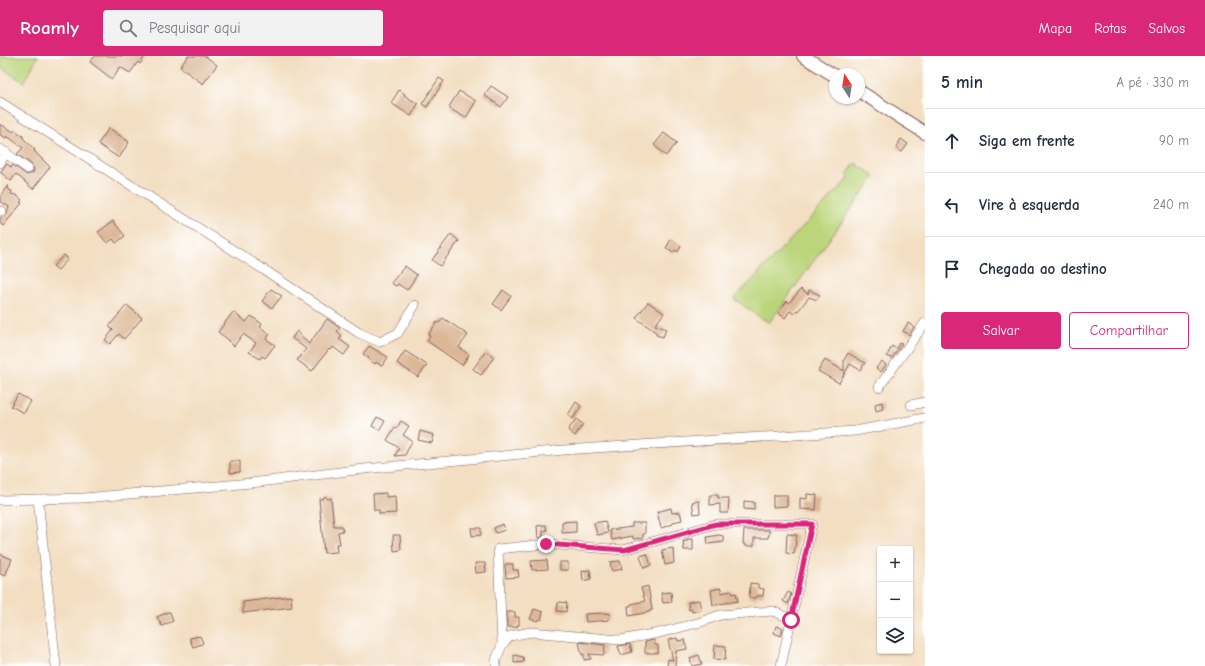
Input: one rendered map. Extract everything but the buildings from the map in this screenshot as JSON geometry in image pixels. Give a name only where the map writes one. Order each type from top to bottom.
[{"type":"street","points":[[803,56],[829,72]]},
{"type":"street","points":[[865,95],[925,133]]},
{"type":"street","points":[[0,102],[266,271],[359,333],[380,342],[398,333],[416,305]]},
{"type":"street","points":[[0,163],[3,151],[28,169]]},
{"type":"street","points":[[879,387],[925,323]]},
{"type":"street","points":[[911,405],[925,402]]},
{"type":"street","points":[[0,500],[84,498],[251,482],[364,468],[564,450],[855,431],[925,418]]},
{"type":"street","points":[[38,499],[56,666]]},
{"type":"street","points":[[502,645],[498,549],[546,544],[624,550],[716,524],[812,524],[781,666]]},
{"type":"street","points":[[496,666],[496,660],[502,645],[510,636],[531,632],[620,640],[666,631],[701,622],[720,615],[773,611],[791,620]]},
{"type":"green space","points":[[0,56],[38,56],[24,82],[0,67]]},
{"type":"green space","points":[[855,163],[875,176],[769,323],[734,299],[850,177],[847,175]]},
{"type":"route","points":[[546,544],[624,550],[716,524],[812,524],[791,620]]}]
